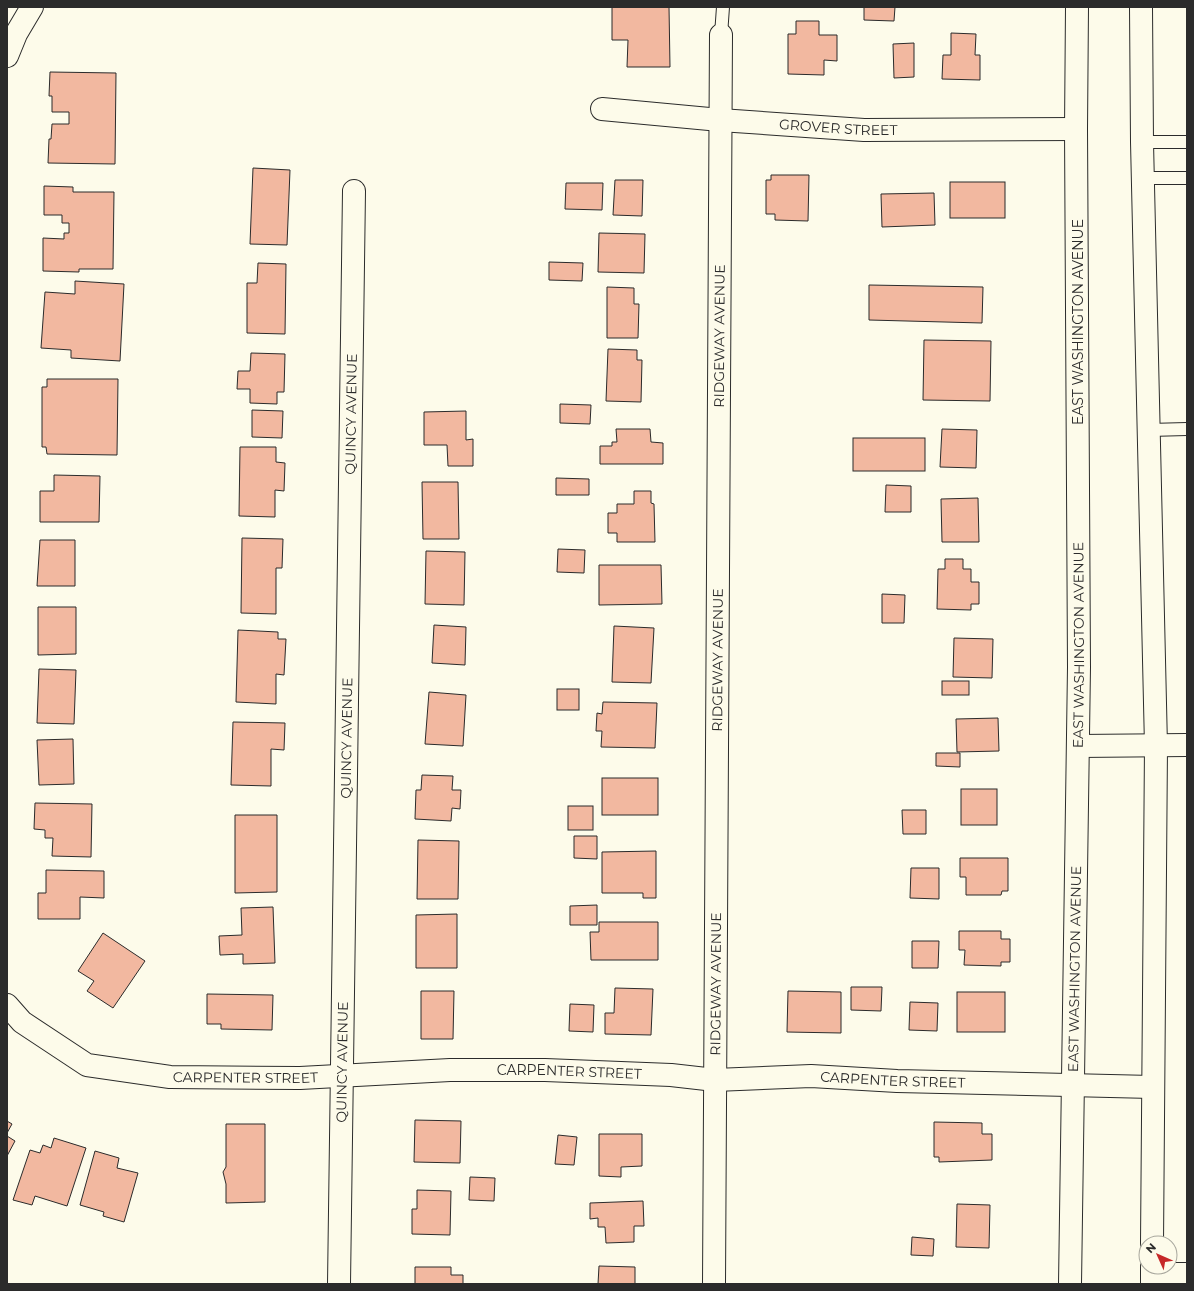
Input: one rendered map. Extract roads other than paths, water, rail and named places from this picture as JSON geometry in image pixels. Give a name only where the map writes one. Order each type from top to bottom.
[{"type":"street","points":[[7,56],[16,34],[32,7]]},
{"type":"street","name":"EAST WASHINGTON AVENUE","points":[[1070,1284],[1079,660],[1076,129],[1077,7]]},
{"type":"street","points":[[1141,7],[1142,142],[1156,746],[1152,1087],[1152,1235]]},
{"type":"street","name":"RIDGEWAY AVENUE","points":[[714,1284],[721,35]]},
{"type":"street","name":"GROVER STREET","points":[[602,108],[720,120],[864,130],[1076,129]]},
{"type":"street","name":"QUINCY AVENUE","points":[[339,1284],[354,191]]},
{"type":"street","points":[[1078,746],[1187,745]]},
{"type":"street","name":"CARPENTER STREET","points":[[7,1005],[22,1022],[87,1065],[170,1077],[300,1078],[450,1070],[546,1070],[671,1075],[715,1080],[811,1076],[897,1081],[1152,1087]]},
{"type":"lane","points":[[721,35],[723,7]]},
{"type":"lane","points":[[1142,142],[1187,142]]},
{"type":"lane","points":[[1143,178],[1187,178]]},
{"type":"lane","points":[[1149,430],[1187,429]]}]
